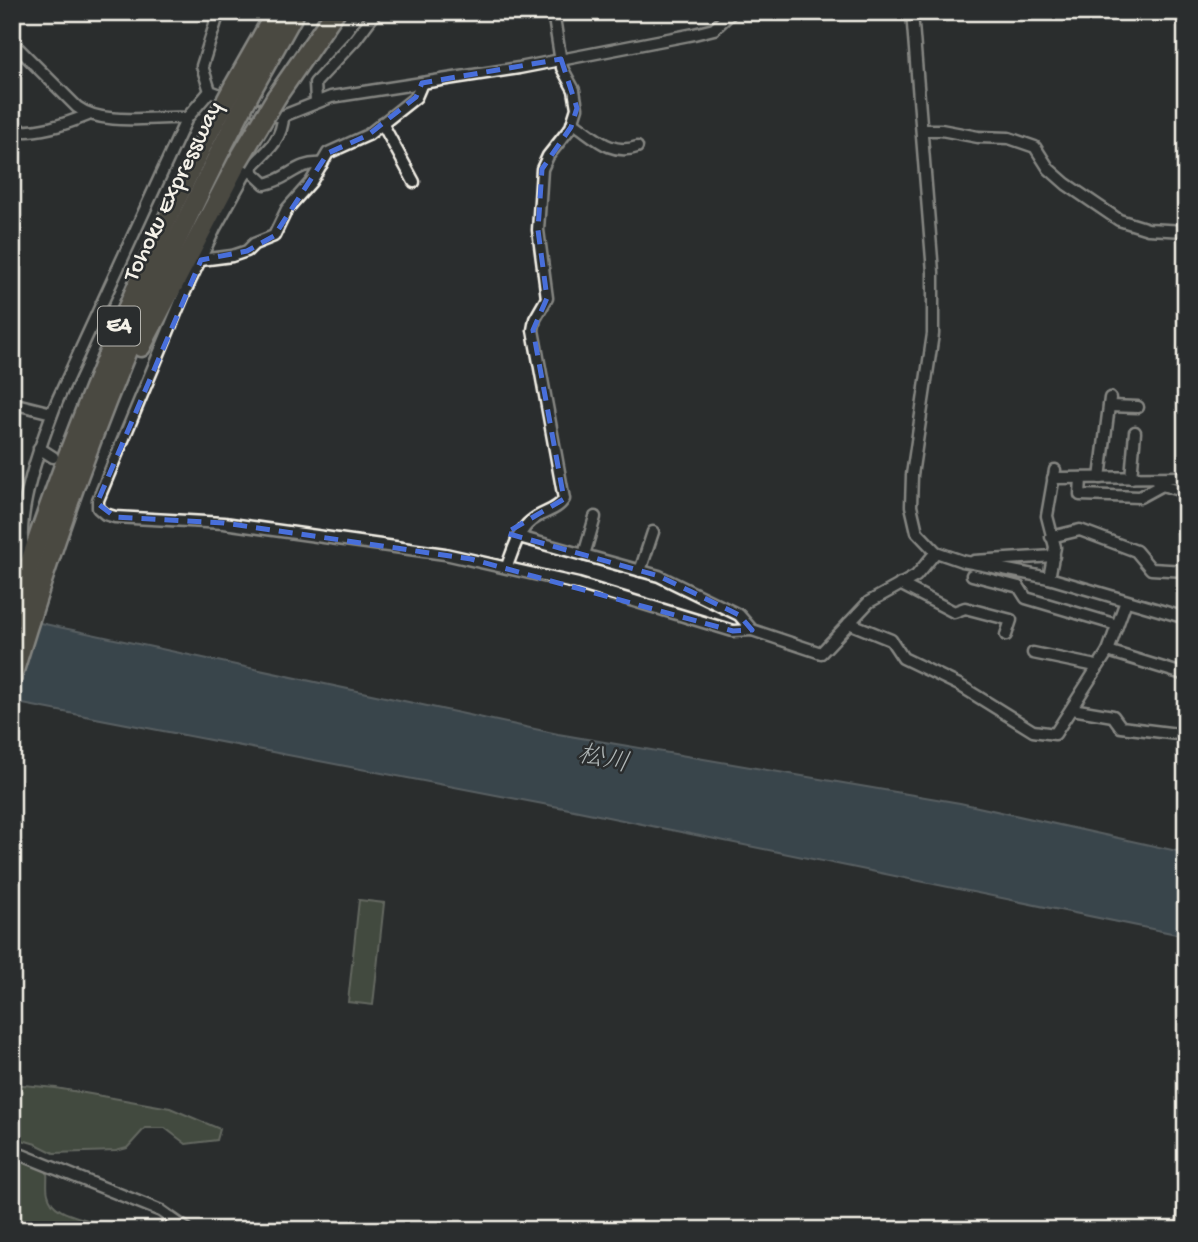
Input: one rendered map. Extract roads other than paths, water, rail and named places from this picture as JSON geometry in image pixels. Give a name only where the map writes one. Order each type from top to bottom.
[{"type":"highway","name":"Tohoku Expressway","points":[[12,620],[55,516],[89,446],[211,147],[274,12]]},
{"type":"highway","name":"Tohoku Expressway","points":[[241,85],[295,12]]},
{"type":"highway","points":[[89,446],[244,165],[277,96],[335,12]]},
{"type":"highway","name":"Tohoku Expressway","points":[[12,677],[55,516],[106,355],[159,235],[211,147]]},
{"type":"street","points":[[219,12],[202,66],[210,90],[275,116],[283,116],[331,97],[694,34],[714,29],[732,12]]},
{"type":"street","points":[[316,101],[315,83],[343,54],[376,12]]},
{"type":"street","points":[[508,566],[519,537],[529,522],[558,506],[564,499],[533,330],[535,319],[547,298],[538,230],[542,169],[548,156],[574,123],[576,98],[562,68],[553,12]]},
{"type":"street","points":[[912,12],[933,272],[933,334],[912,475],[911,506],[917,532],[936,552],[970,563],[1049,578],[1186,618]]},
{"type":"street","points":[[12,42],[88,115]]},
{"type":"street","points":[[201,260],[232,256],[274,236],[287,209],[311,183],[328,153],[358,141],[416,97],[422,83]]},
{"type":"street","points":[[24,555],[24,517],[39,449],[52,413],[187,118],[210,90]]},
{"type":"street","points":[[12,131],[31,132],[56,127],[88,115],[112,118],[187,118]]},
{"type":"street","points":[[283,116],[283,129],[279,138],[244,165],[215,228],[106,480],[98,505],[105,514],[288,531],[418,549],[508,566],[624,597],[733,631],[752,630],[821,653],[869,602],[916,576],[936,552]]},
{"type":"street","points":[[382,123],[414,182]]},
{"type":"street","points":[[574,123],[613,149],[628,150],[637,147]]},
{"type":"street","points":[[923,130],[1009,138],[1035,147],[1049,169],[1066,184],[1119,220],[1148,229],[1186,231]]},
{"type":"street","points":[[244,165],[265,184],[304,164],[322,164]]},
{"type":"street","points":[[1100,478],[1109,402],[1138,407]]},
{"type":"street","points":[[12,403],[52,413]]},
{"type":"street","points":[[1131,478],[1135,432]]},
{"type":"street","points":[[39,449],[54,457]]},
{"type":"street","points":[[1049,578],[1055,547],[1047,516],[1054,474],[1081,478],[1158,481],[1186,477]]},
{"type":"street","points":[[94,475],[106,480]]},
{"type":"street","points":[[1081,478],[1080,495],[1140,496],[1158,481]]},
{"type":"street","points":[[1158,481],[1186,492]]},
{"type":"street","points":[[584,555],[595,517]]},
{"type":"street","points":[[1051,537],[1080,530],[1136,551],[1151,569],[1186,570]]},
{"type":"street","points":[[640,571],[653,532]]},
{"type":"street","points":[[519,537],[659,576],[739,615],[752,630]]},
{"type":"street","points":[[970,563],[978,559],[1054,556]]},
{"type":"street","points":[[972,575],[1019,587],[1026,598],[1117,625]]},
{"type":"street","points":[[900,584],[954,612],[965,608],[1011,620],[1006,635]]},
{"type":"street","points":[[849,623],[891,640],[903,659],[959,685],[1033,731],[1055,734],[1108,651],[1126,601]]},
{"type":"street","points":[[1108,651],[1186,675]]},
{"type":"street","points":[[1033,653],[1096,667]]},
{"type":"street","points":[[1072,709],[1113,716],[1121,727],[1186,735]]},
{"type":"street","points":[[12,1151],[161,1211],[188,1230]]},
{"type":"street","points":[[1182,1230],[1186,1196]]},
{"type":"water","name":"松川","points":[[12,617],[558,734],[960,803],[1186,853],[1186,936],[564,808],[12,702]]}]
